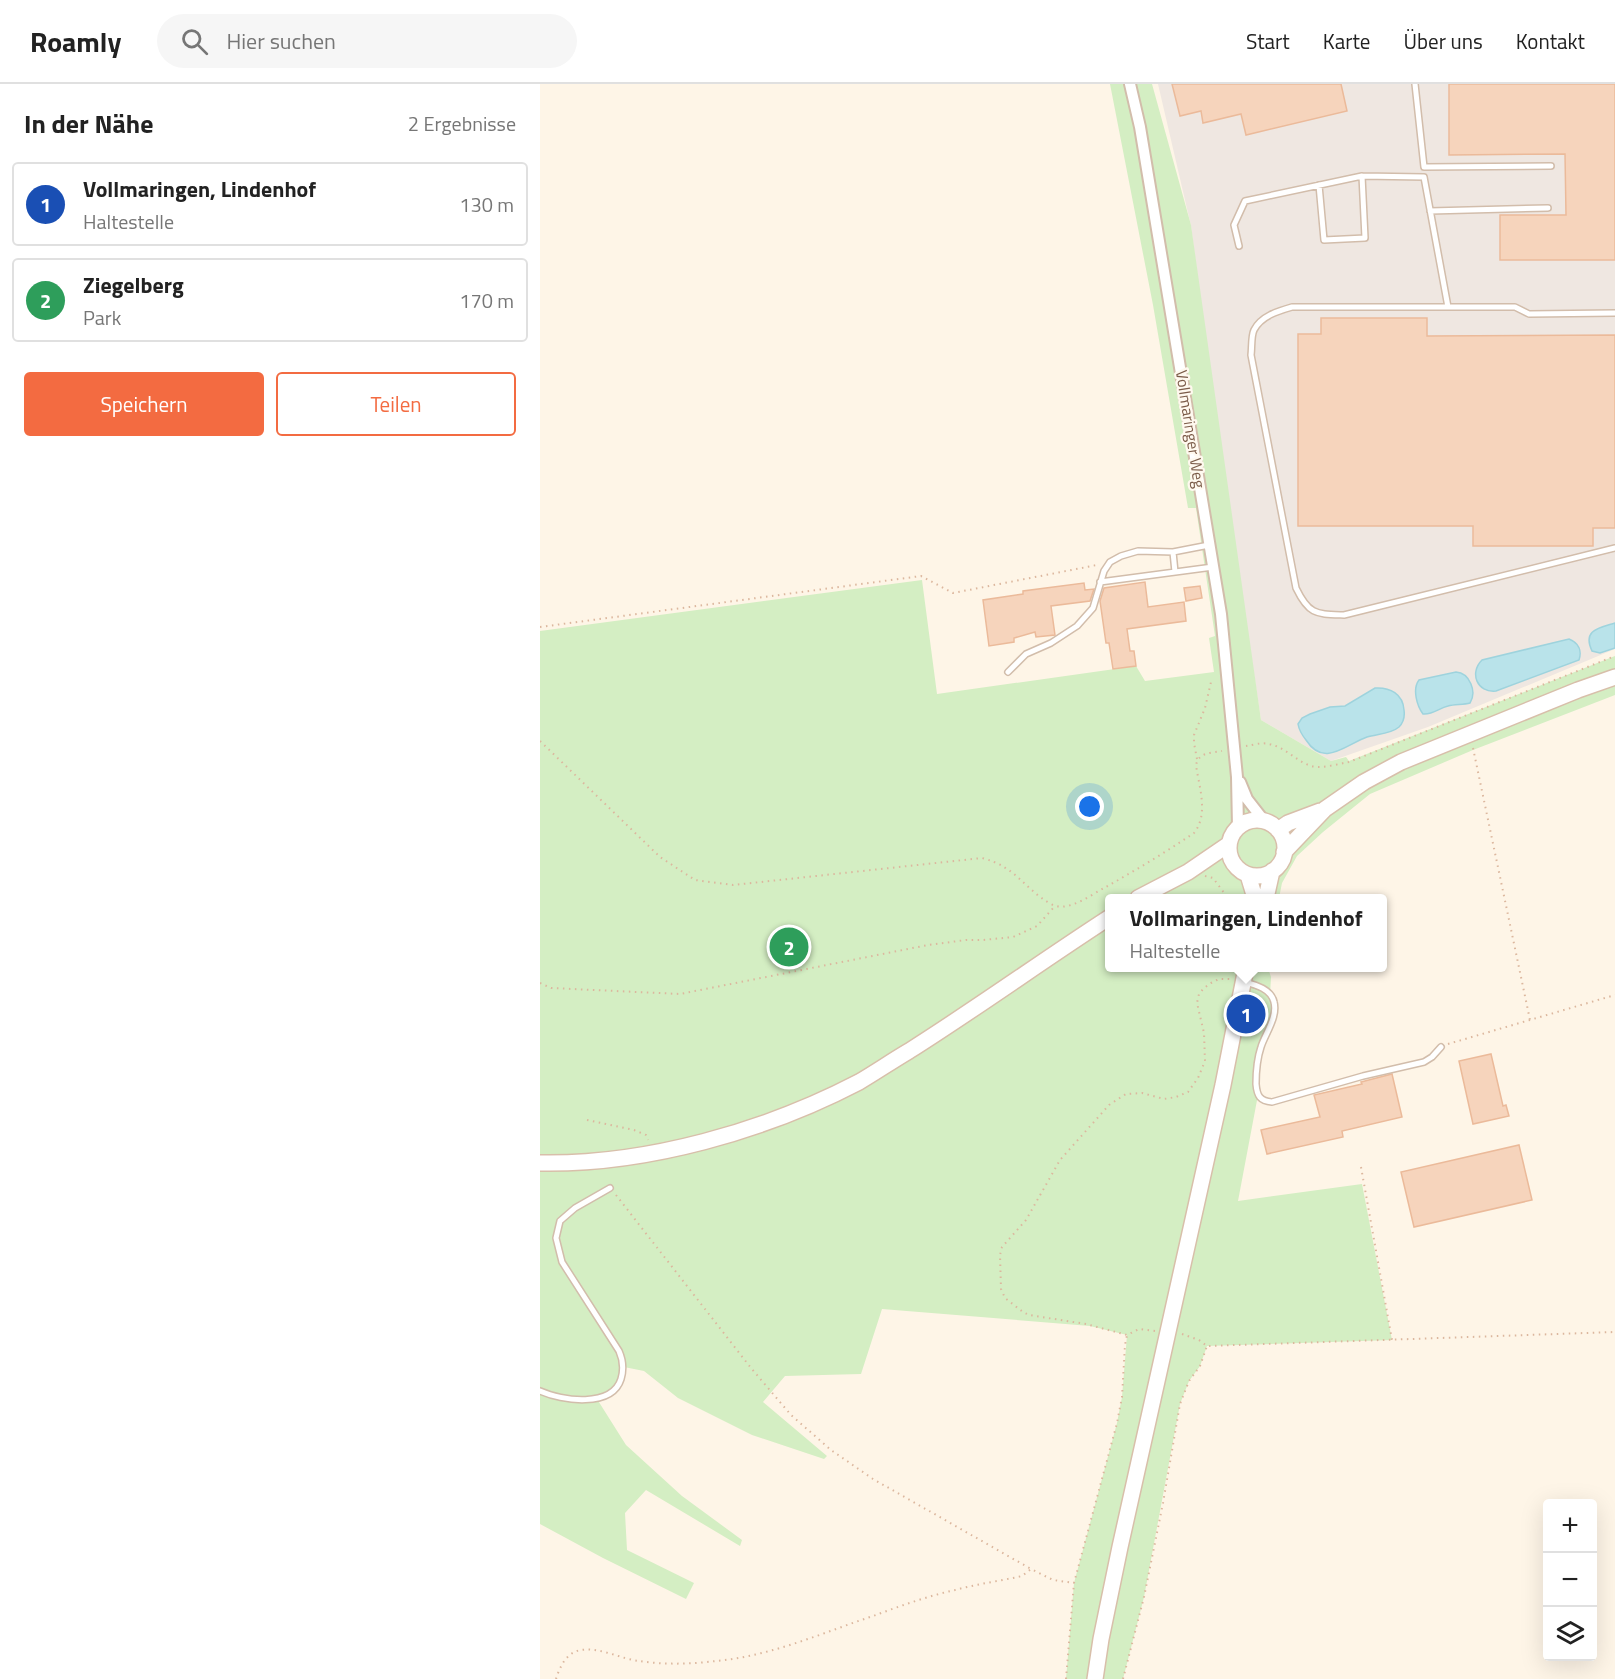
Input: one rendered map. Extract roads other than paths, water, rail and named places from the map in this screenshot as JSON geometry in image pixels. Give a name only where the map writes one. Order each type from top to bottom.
[{"type":"street","name":"Vollmaringer Weg","points":[[1130,84],[1140,127],[1221,614],[1238,777],[1238,827]]},
{"type":"street","points":[[1284,852],[1325,809],[1364,782],[1401,762],[1615,677]]},
{"type":"street","name":"Vollmaringer Weg","points":[[1238,777],[1247,799],[1271,826]]},
{"type":"street","points":[[1272,871],[1260,876],[1248,874],[1239,870],[1233,863],[1230,858],[1229,844],[1238,827],[1256,820],[1271,826],[1288,824],[1325,809]]},
{"type":"street","points":[[1267,894],[1272,871],[1282,859],[1284,852],[1284,844],[1271,826]]},
{"type":"street","points":[[1146,894],[1188,872],[1229,844]]},
{"type":"street","points":[[1188,872],[1233,863]]},
{"type":"street","points":[[1248,874],[1253,894]]},
{"type":"street","points":[[540,1163],[605,1160],[653,1153],[712,1139],[783,1116],[859,1082],[937,1034],[1105,920]]},
{"type":"street","points":[[1095,1679],[1108,1604],[1223,1085],[1244,974]]},
{"type":"lane","points":[[1415,84],[1424,177],[1448,307]]},
{"type":"lane","points":[[1424,166],[1551,166]]},
{"type":"lane","points":[[1239,246],[1234,225],[1245,201],[1362,176],[1424,177]]},
{"type":"lane","points":[[1319,185],[1324,240],[1365,238],[1362,176]]},
{"type":"lane","points":[[1430,211],[1548,208]]},
{"type":"lane","points":[[1615,313],[1529,314],[1515,307],[1292,307],[1273,312],[1262,320],[1253,331],[1251,355],[1296,588],[1305,605],[1319,614],[1344,615],[1615,548]]},
{"type":"lane","points":[[1008,672],[1026,654],[1051,643],[1077,626],[1093,608],[1104,571],[1110,562],[1138,551],[1173,552],[1209,545]]},
{"type":"lane","points":[[1173,552],[1175,572]]},
{"type":"lane","points":[[1101,582],[1213,567]]},
{"type":"lane","points":[[1244,974],[1263,988],[1274,1002],[1275,1012],[1261,1047],[1256,1068],[1258,1095],[1265,1101],[1272,1102],[1363,1076],[1424,1062],[1432,1058],[1441,1047]]},
{"type":"lane","points":[[540,1391],[579,1400],[596,1399],[614,1391],[622,1377],[623,1367],[619,1351],[562,1262],[556,1238],[560,1221],[575,1208],[609,1188]]},
{"type":"water","points":[[1615,623],[1615,648],[1600,653],[1592,651],[1589,644],[1591,634]]},
{"type":"water","points":[[1569,639],[1579,648],[1579,660],[1496,691],[1484,689],[1477,681],[1476,671],[1482,660]]},
{"type":"water","points":[[1456,672],[1465,676],[1471,684],[1473,694],[1470,703],[1448,706],[1423,714],[1416,697],[1419,680]]},
{"type":"water","points":[[1375,688],[1391,690],[1401,700],[1403,722],[1396,729],[1367,737],[1335,752],[1327,753],[1313,748],[1303,736],[1298,724],[1302,718],[1330,707],[1345,706]]},
{"type":"place","name":"Ziegelberg","points":[[789,947]]},
{"type":"place","name":"Vollmaringen, Lindenhof","points":[[1246,1014]]}]
